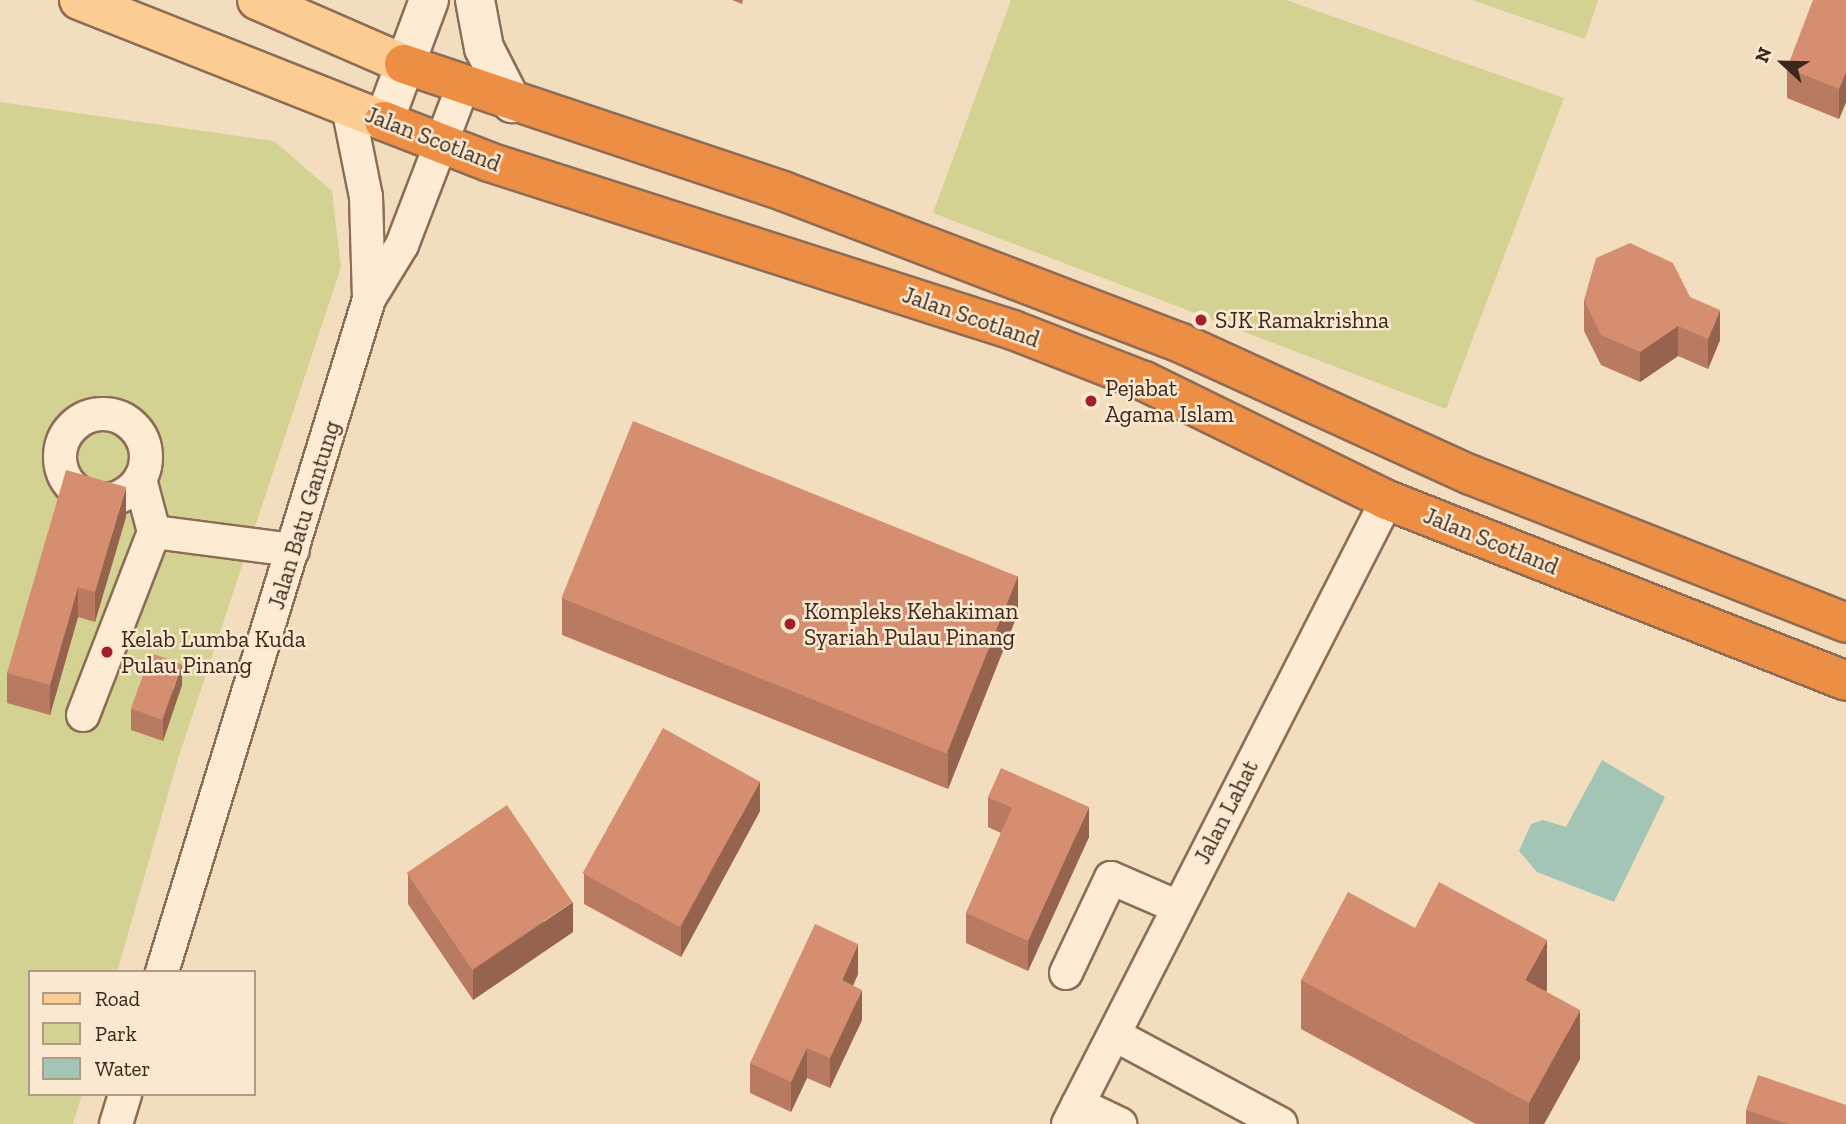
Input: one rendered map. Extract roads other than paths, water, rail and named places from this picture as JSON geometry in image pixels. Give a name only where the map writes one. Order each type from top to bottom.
[{"type":"highway","points":[[404,64],[512,103],[783,191],[1181,343],[1471,475],[1846,624]]},
{"type":"highway","name":"Jalan Scotland","points":[[384,121],[441,145],[1013,330],[1144,381],[1387,500],[1846,681]]},
{"type":"main road","name":"Jalan Scotland","points":[[79,0],[384,121]]},
{"type":"main road","points":[[257,0],[404,64]]},
{"type":"street","points":[[384,121],[429,0]]},
{"type":"street","points":[[475,0],[484,48],[512,103]]},
{"type":"street","name":"Jalan Batu Gantung","points":[[163,970],[369,299],[402,246],[463,86]]},
{"type":"street","name":"Jalan Batu Gantung","points":[[348,107],[366,197],[369,299]]},
{"type":"street","points":[[83,715],[154,533],[140,478]]},
{"type":"street","name":"Jalan Lahat","points":[[1073,1114],[1387,500]]},
{"type":"street","points":[[154,533],[293,550]]},
{"type":"street","points":[[1066,973],[1111,878],[1178,907]]},
{"type":"street","points":[[1115,1035],[1281,1124]]},
{"type":"street","points":[[116,1124],[124,1096]]},
{"type":"street","points":[[1073,1114],[1120,1124]]},
{"type":"water","points":[[1602,760],[1665,797],[1614,902],[1537,872],[1519,851],[1531,824],[1543,820],[1566,827]]},
{"type":"place","name":"SJK Ramakrishna","points":[[1201,320]]},
{"type":"place","name":"Pejabat Agama Islam","points":[[1091,401]]},
{"type":"place","name":"Kompleks Kehakiman Syariah Pulau Pinang","points":[[790,624]]},
{"type":"place","name":"Kelab Lumba Kuda Pulau Pinang","points":[[107,652]]}]
